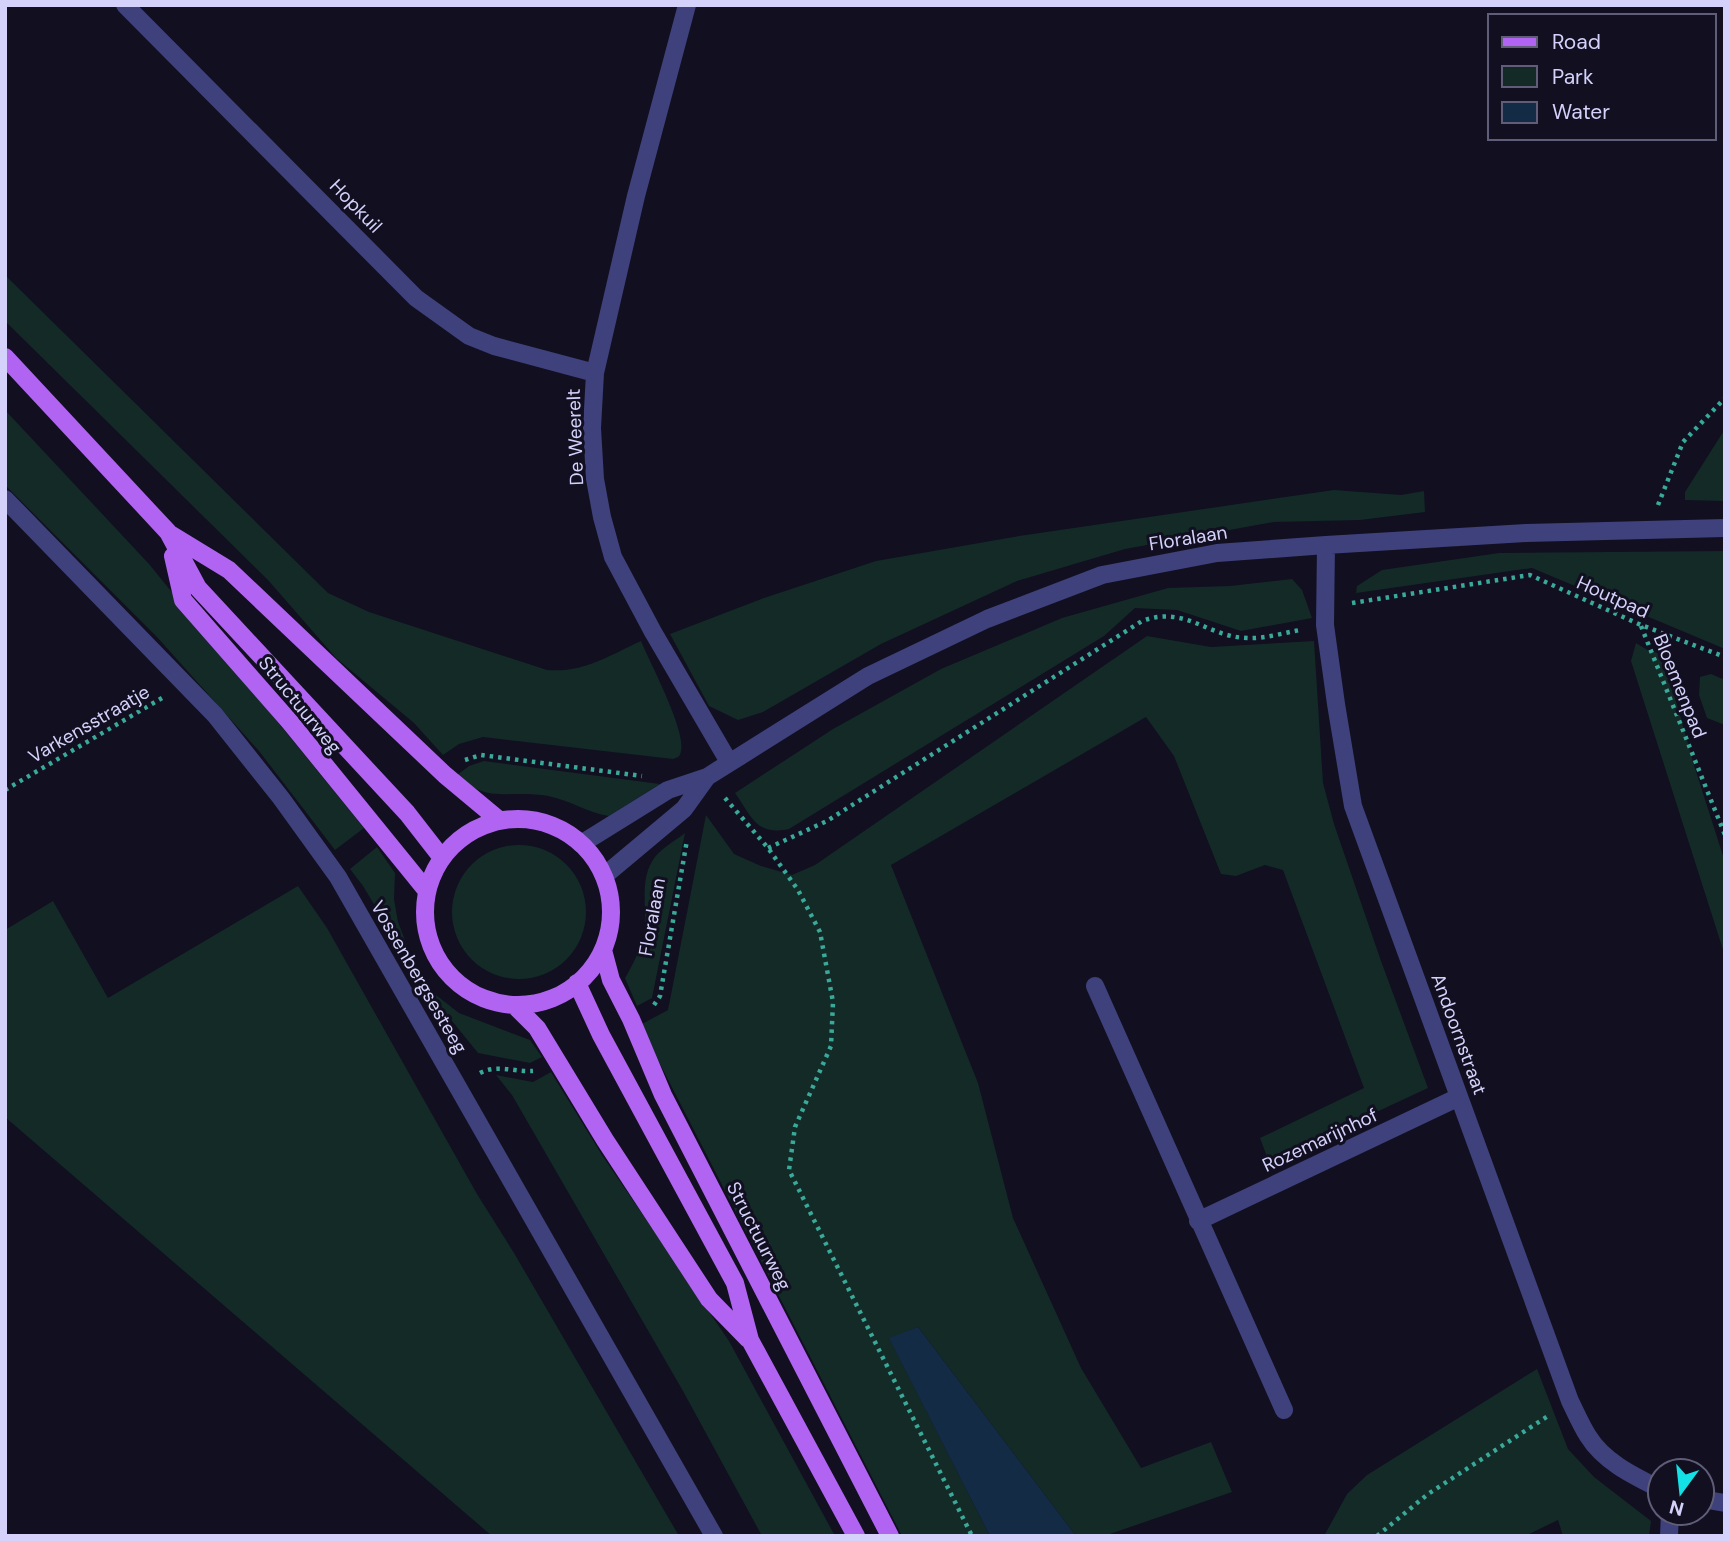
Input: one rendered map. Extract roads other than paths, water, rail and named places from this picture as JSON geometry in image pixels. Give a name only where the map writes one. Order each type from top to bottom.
[{"type":"main road","name":"Structuurweg","points":[[5,357],[167,533],[198,588],[383,786],[442,858]]},
{"type":"main road","name":"Structuurweg","points":[[167,533],[229,570],[446,775],[499,820]]},
{"type":"main road","name":"Structuurweg","points":[[167,533],[183,600],[289,721],[427,891]]},
{"type":"main road","points":[[521,818],[543,822],[564,831],[582,844],[595,859],[604,876],[611,914],[603,950],[587,974],[577,983],[566,991],[541,1001],[498,1003],[468,990],[444,968],[432,947],[425,924],[427,891],[442,858],[457,841],[477,828],[499,820],[521,818]]},
{"type":"main road","name":"Structuurweg","points":[[603,950],[611,980],[631,1019],[663,1095],[890,1536]]},
{"type":"main road","points":[[577,983],[601,1035],[735,1283],[750,1340],[856,1536]]},
{"type":"main road","points":[[514,1004],[537,1028],[605,1140],[709,1299],[750,1340]]},
{"type":"street","name":"Hopkuil","points":[[125,5],[416,298],[469,336],[494,346],[595,373]]},
{"type":"street","name":"De Weerelt","points":[[687,5],[636,195],[595,373],[592,428],[595,480],[613,557],[653,632],[729,762]]},
{"type":"street","name":"Vossenbergsesteeg","points":[[5,499],[187,683],[281,798],[338,877],[714,1536]]},
{"type":"street","name":"Floralaan","points":[[582,844],[668,790],[707,777],[869,677],[987,619],[1102,575],[1217,553],[1526,533],[1725,528]]},
{"type":"street","name":"Andoornstraat","points":[[1326,545],[1325,625],[1353,806],[1570,1401],[1589,1439],[1609,1460],[1646,1482]]},
{"type":"street","name":"Floralaan","points":[[604,876],[684,809],[707,777]]},
{"type":"street","points":[[1095,986],[1284,1410]]},
{"type":"street","name":"Rozemarijnhof","points":[[1198,1221],[1460,1097]]},
{"type":"water","points":[[918,1327],[1076,1536],[990,1536],[889,1338]]}]
